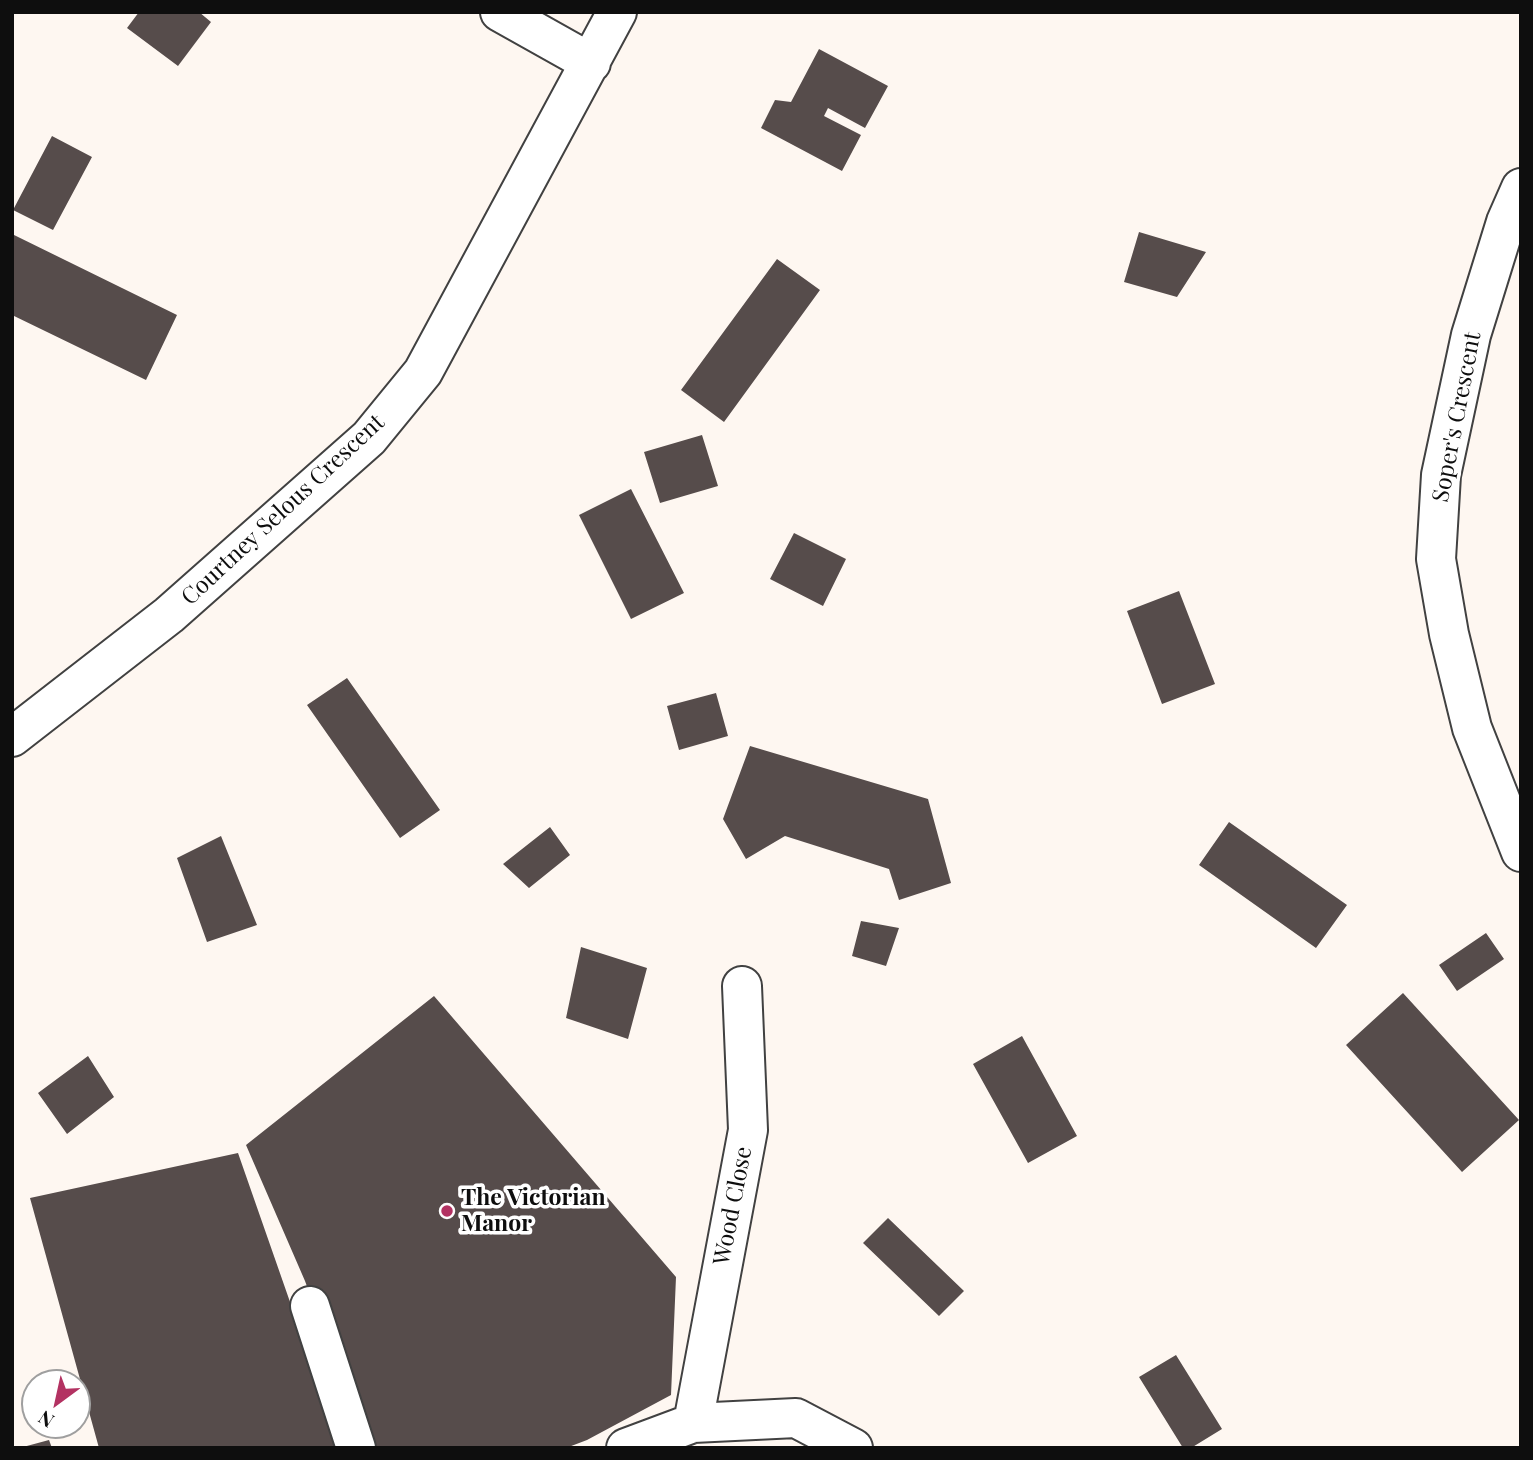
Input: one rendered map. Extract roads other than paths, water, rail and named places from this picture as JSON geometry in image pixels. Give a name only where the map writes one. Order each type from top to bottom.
[{"type":"street","points":[[500,12],[592,63]]},
{"type":"street","name":"Courtney Selous Crescent","points":[[12,737],[169,615],[369,438],[423,372],[592,63],[617,12]]},
{"type":"street","name":"Soper's Crescent","points":[[1521,188],[1506,222],[1471,335],[1441,475],[1436,559],[1449,634],[1472,728],[1521,852]]},
{"type":"street","name":"Wood Close","points":[[693,1423],[748,1130],[742,986]]},
{"type":"street","points":[[310,1306],[356,1448]]},
{"type":"street","points":[[626,1448],[693,1423],[796,1418],[853,1448]]},
{"type":"place","name":"The Victorian Manor","points":[[447,1211]]}]
